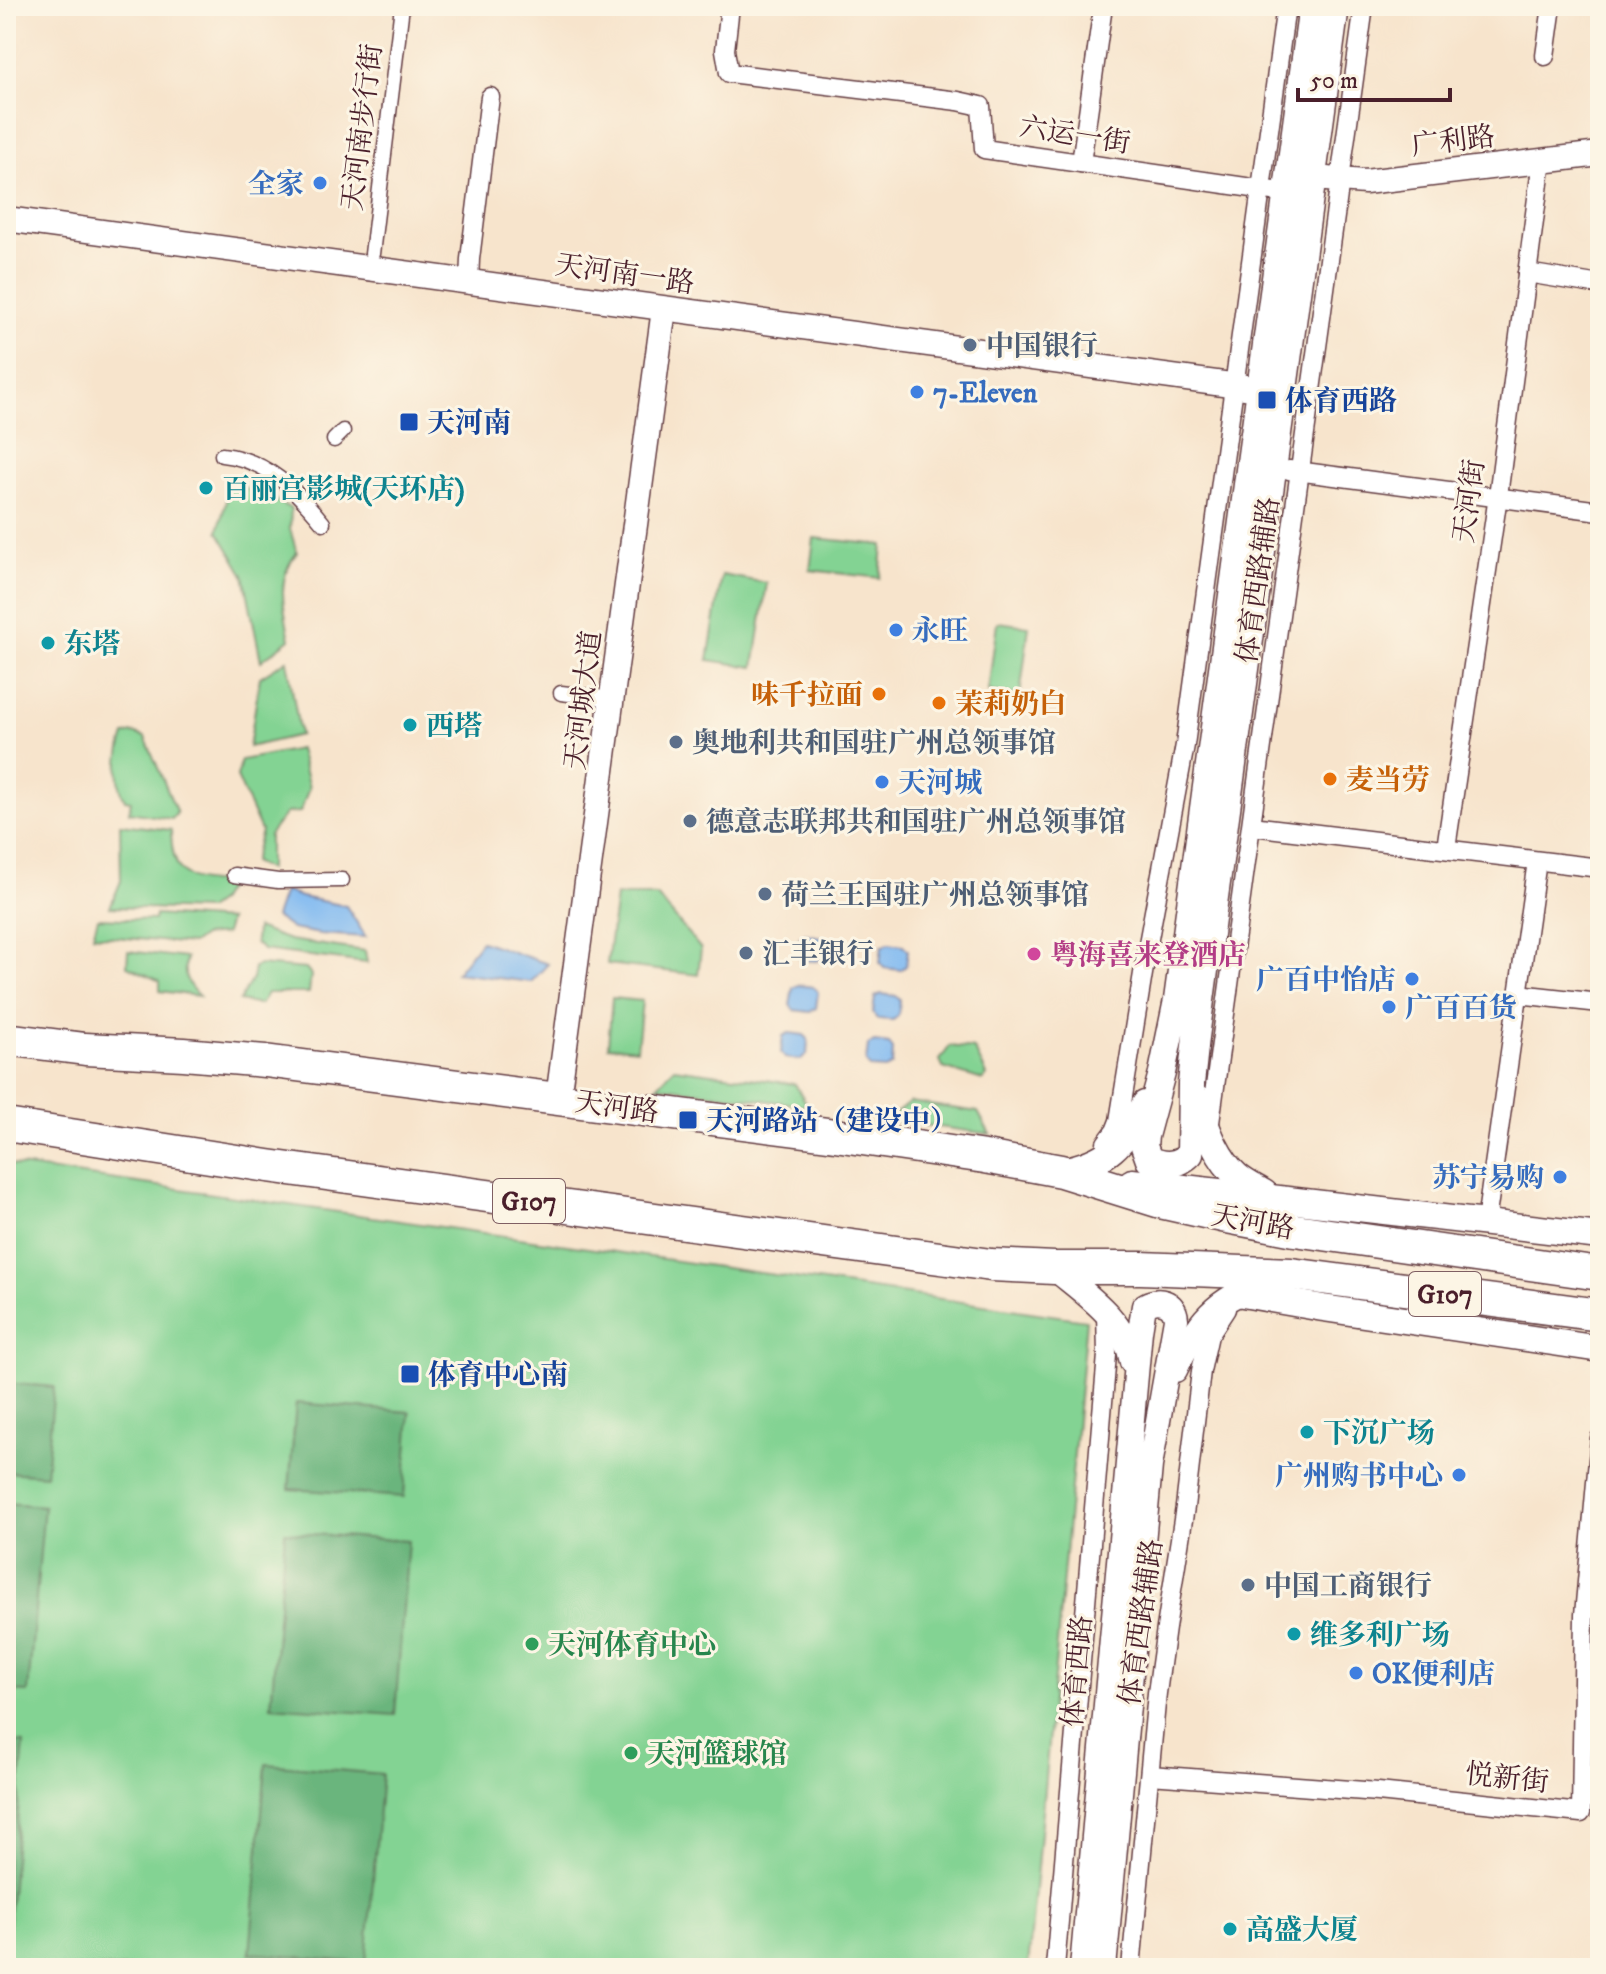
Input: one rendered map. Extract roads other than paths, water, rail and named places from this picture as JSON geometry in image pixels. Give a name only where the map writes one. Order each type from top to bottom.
[{"type":"highway","name":"天河路","points":[[6,1039],[85,1049],[265,1061],[933,1149],[1061,1171],[1164,1203],[1295,1230],[1600,1274]]},
{"type":"highway","name":"天河路","points":[[6,1125],[268,1166],[931,1258],[1054,1268],[1291,1274],[1600,1315]]},
{"type":"main road","points":[[1312,6],[1274,191],[1248,387],[1177,1000],[1145,1136],[1145,1153],[1149,1160],[1169,1164],[1183,1161],[1190,1154],[1191,1084],[1217,875],[1287,470],[1313,178],[1336,6]]},
{"type":"main road","points":[[1061,1171],[1093,1163],[1119,1143],[1162,1073]]},
{"type":"main road","points":[[1191,1084],[1224,1161],[1238,1177],[1270,1197]]},
{"type":"main road","points":[[1061,1171],[1173,1188],[1600,1236]]},
{"type":"main road","points":[[1237,1293],[1600,1349]]},
{"type":"street","name":"天河南步行街","points":[[372,254],[402,6]]},
{"type":"street","name":"六运一街","points":[[730,6],[725,50],[729,73],[958,101],[981,106],[984,149],[1274,191]]},
{"type":"street","points":[[1081,163],[1103,6]]},
{"type":"street","points":[[1274,191],[1286,6]]},
{"type":"street","name":"体育西路辅路","points":[[1209,1131],[1252,826],[1287,470],[1341,181],[1364,6]]},
{"type":"street","points":[[1545,56],[1552,6]]},
{"type":"street","points":[[469,282],[490,97]]},
{"type":"street","name":"广利路","points":[[1313,178],[1365,182],[1600,154]]},
{"type":"street","name":"天河街","points":[[1446,848],[1498,496],[1542,160]]},
{"type":"street","name":"天河南一路","points":[[6,219],[1248,387]]},
{"type":"street","points":[[1527,273],[1600,285]]},
{"type":"street","name":"天河城大道","points":[[558,1098],[664,309]]},
{"type":"street","points":[[1061,1171],[1094,1154],[1115,1131],[1121,1109],[1248,387]]},
{"type":"street","points":[[222,455],[237,457],[263,468],[285,482],[323,523]]},
{"type":"street","points":[[1287,470],[1600,511]]},
{"type":"street","points":[[561,693],[612,699]]},
{"type":"street","points":[[1252,826],[1600,868]]},
{"type":"street","points":[[1486,1222],[1537,861]]},
{"type":"street","points":[[234,875],[342,880]]},
{"type":"street","points":[[1147,949],[1183,957]]},
{"type":"street","points":[[1518,994],[1600,1003]]},
{"type":"street","points":[[1190,1154],[1209,1131]]},
{"type":"street","points":[[1054,1268],[1106,1312],[1123,1335],[1131,1355],[1135,1379]]},
{"type":"street","points":[[1141,1268],[1237,1293]]},
{"type":"street","points":[[1162,1397],[1197,1328],[1218,1304],[1237,1293],[1291,1274]]},
{"type":"street","name":"体育西路辅路","points":[[1131,1968],[1162,1656],[1204,1352],[1209,1335],[1237,1293]]},
{"type":"street","name":"体育西路","points":[[1082,1968],[1140,1331],[1144,1306],[1153,1301],[1163,1301],[1170,1304],[1176,1319],[1150,1466],[1104,1968]]},
{"type":"street","name":"体育西路辅路","points":[[1055,1968],[1107,1355],[1106,1312]]},
{"type":"street","name":"悦新街","points":[[1150,1775],[1378,1792],[1581,1813],[1584,1615],[1600,1438]]},
{"type":"water","points":[[284,891],[346,906],[366,937],[292,929],[275,917]]},
{"type":"water","points":[[805,934],[824,941],[822,957],[817,961],[801,960],[797,954],[799,938]]},
{"type":"water","points":[[481,941],[548,964],[531,982],[456,973]]},
{"type":"water","points":[[888,943],[903,945],[908,950],[906,966],[900,970],[884,968],[880,963],[882,946]]},
{"type":"water","points":[[798,985],[813,987],[818,992],[816,1008],[810,1012],[794,1010],[790,1005],[793,988]]},
{"type":"water","points":[[881,994],[896,996],[900,1000],[898,1016],[893,1020],[877,1019],[873,1013],[875,997]]},
{"type":"water","points":[[789,1033],[804,1035],[808,1039],[807,1055],[801,1060],[785,1058],[781,1053],[783,1036]]},
{"type":"water","points":[[874,1042],[889,1044],[893,1049],[892,1065],[886,1069],[870,1068],[866,1062],[868,1045]]},
{"type":"place","name":"全家","points":[[320,183]]},
{"type":"place","name":"中国银行","points":[[970,345]]},
{"type":"place","name":"7-Eleven","points":[[917,392]]},
{"type":"place","name":"体育西路","points":[[1267,400]]},
{"type":"place","name":"天河南","points":[[409,422]]},
{"type":"place","name":"百丽宫影城(天环店)","points":[[206,488]]},
{"type":"place","name":"永旺","points":[[896,630]]},
{"type":"place","name":"东塔","points":[[48,643]]},
{"type":"place","name":"味千拉面","points":[[879,694]]},
{"type":"place","name":"茉莉奶白","points":[[939,703]]},
{"type":"place","name":"西塔","points":[[410,725]]},
{"type":"place","name":"奥地利共和国驻广州总领事馆","points":[[676,742]]},
{"type":"place","name":"麦当劳","points":[[1330,779]]},
{"type":"place","name":"天河城","points":[[882,782]]},
{"type":"place","name":"德意志联邦共和国驻广州总领事馆","points":[[690,821]]},
{"type":"place","name":"荷兰王国驻广州总领事馆","points":[[765,894]]},
{"type":"place","name":"汇丰银行","points":[[746,953]]},
{"type":"place","name":"粤海喜来登酒店","points":[[1034,954]]},
{"type":"place","name":"广百中怡店","points":[[1412,979]]},
{"type":"place","name":"广百百货","points":[[1389,1007]]},
{"type":"place","name":"天河路站（建设中）","points":[[688,1120]]},
{"type":"place","name":"苏宁易购","points":[[1560,1177]]},
{"type":"place","name":"体育中心南","points":[[410,1374]]},
{"type":"place","name":"下沉广场","points":[[1307,1432]]},
{"type":"place","name":"广州购书中心","points":[[1459,1475]]},
{"type":"place","name":"中国工商银行","points":[[1248,1585]]},
{"type":"place","name":"维多利广场","points":[[1294,1634]]},
{"type":"place","name":"天河体育中心","points":[[532,1644]]},
{"type":"place","name":"OK便利店","points":[[1356,1673]]},
{"type":"place","name":"天河篮球馆","points":[[631,1753]]},
{"type":"place","name":"高盛大厦","points":[[1230,1929]]}]
